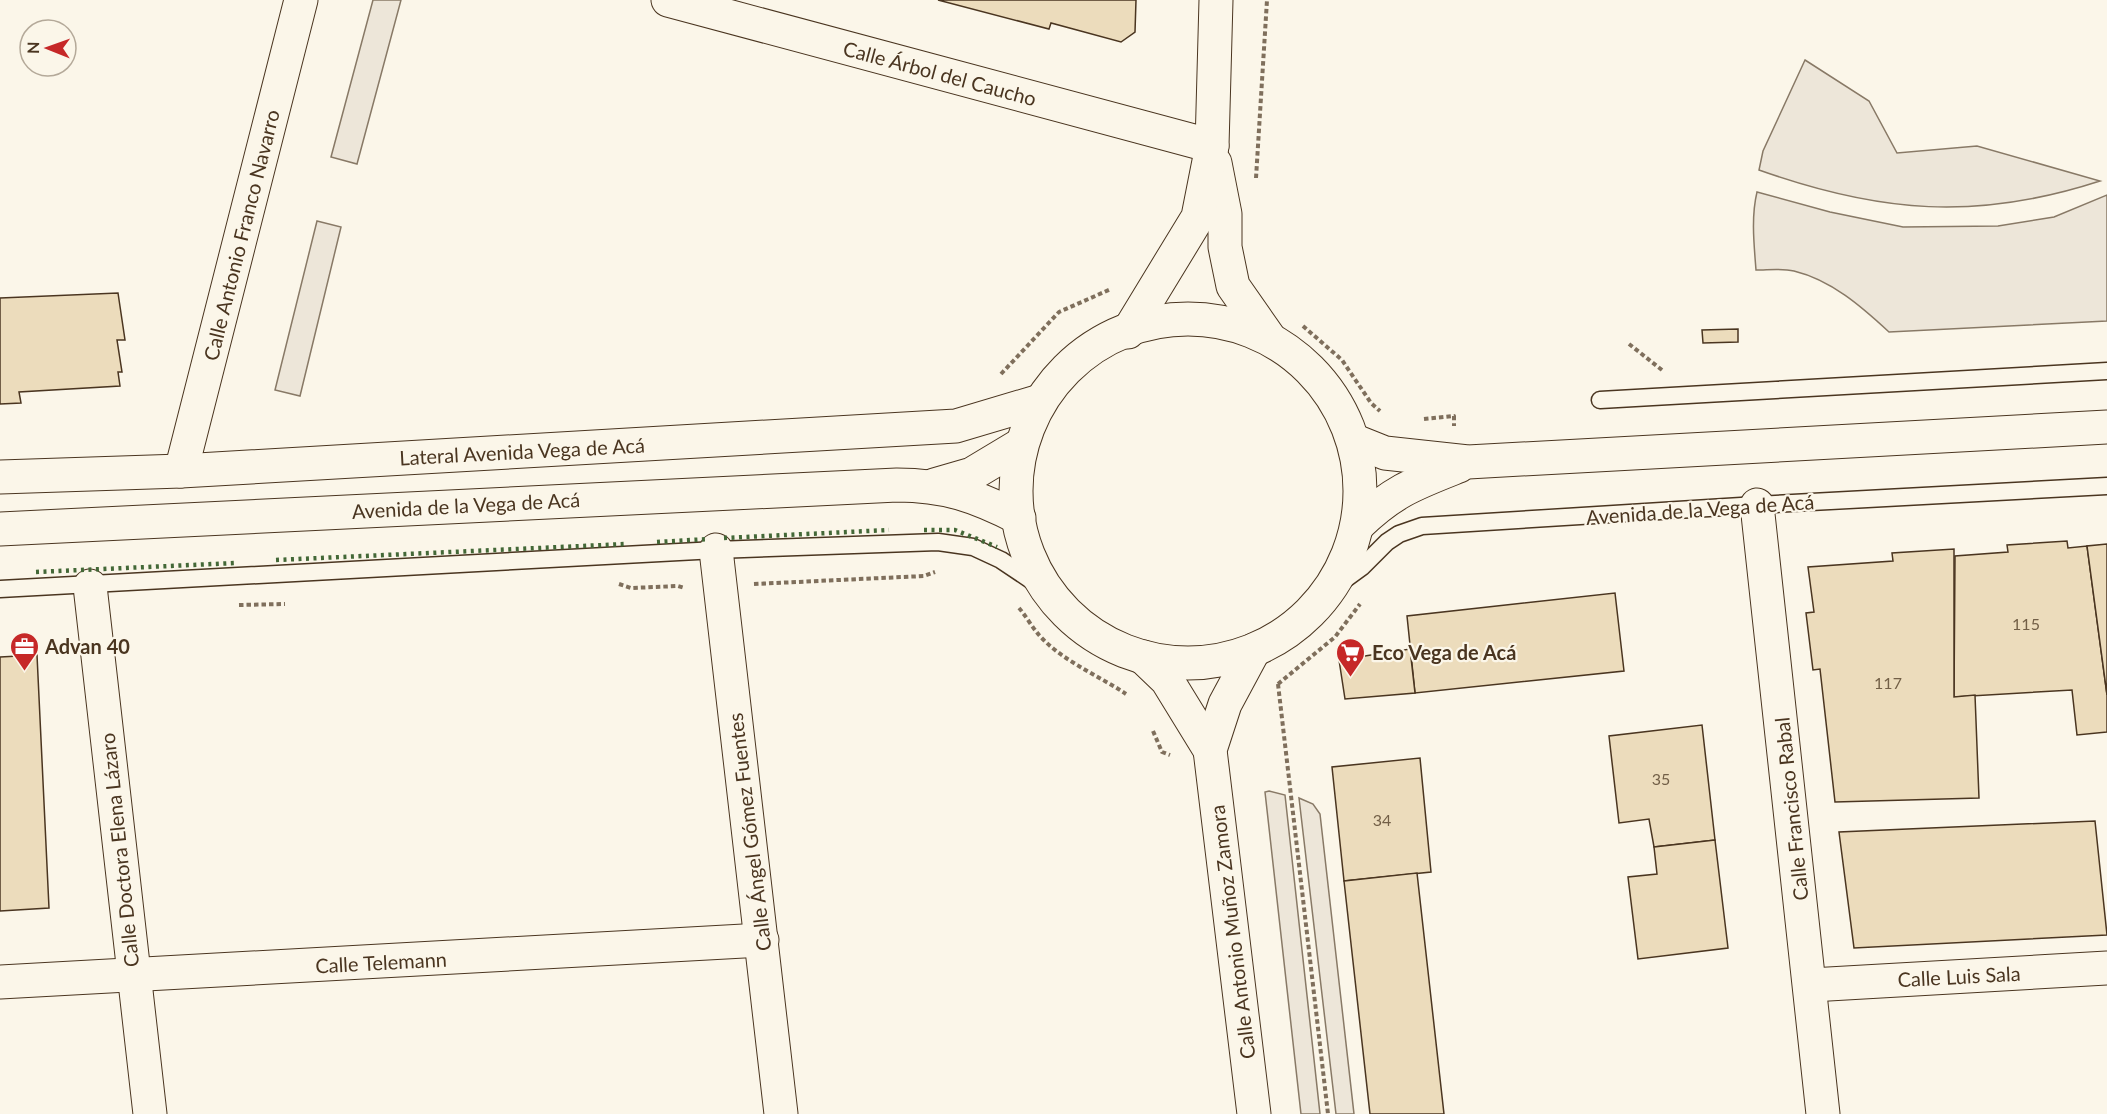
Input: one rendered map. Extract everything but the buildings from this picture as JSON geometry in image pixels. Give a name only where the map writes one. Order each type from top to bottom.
[{"type":"street","name":"Calle Antonio Franco Navarro","points":[[181,471],[302,0]]},
{"type":"street","name":"Calle Árbol del Caucho","points":[[668,0],[1212,146]]},
{"type":"street","points":[[1128,332],[1198,217],[1212,146],[1216,0]]},
{"type":"street","points":[[1212,146],[1225,214],[1225,247],[1233,286],[1270,339]]},
{"type":"street","points":[[1197,321],[1270,339],[1297,355],[1321,382],[1362,457],[1365,477],[1364,503],[1348,552],[1318,599],[1278,638],[1254,650],[1219,661],[1169,661],[1143,657],[1113,648],[1094,638],[1073,623],[1050,593],[1025,545],[1014,492],[1017,447],[1040,401],[1061,374],[1088,352],[1128,332],[1161,322],[1197,321]]},
{"type":"street","name":"Lateral Avenida Vega de Acá","points":[[0,477],[181,471],[956,426],[1040,401]]},
{"type":"street","points":[[1355,441],[1385,453],[1468,462],[2107,427]]},
{"type":"street","name":"Avenida de la Vega de Acá","points":[[0,529],[640,496],[932,485],[972,474],[1017,447]]},
{"type":"street","points":[[1359,524],[1395,493],[1418,480],[1468,462]]},
{"type":"street","name":"Avenida de la Vega de Acá","points":[[932,485],[963,492],[1019,518]]},
{"type":"street","name":"Calle Francisco Rabal","points":[[1757,505],[1811,985],[1823,1114]]},
{"type":"street","name":"Calle Ángel Gómez Fuentes","points":[[716,550],[781,1114]]},
{"type":"street","name":"Calle Doctora Elena Lázaro","points":[[90,586],[150,1114]]},
{"type":"street","name":"Calle Antonio Muñoz Zamora","points":[[1210,750],[1225,704],[1254,650]]},
{"type":"street","name":"Calle Antonio Muñoz Zamora","points":[[1143,657],[1167,680],[1210,750],[1254,1114]]},
{"type":"street","name":"Calle Telemann","points":[[0,982],[762,940]]},
{"type":"street","name":"Calle Luis Sala","points":[[1811,985],[2107,968]]},
{"type":"lane","points":[[1600,400],[2107,372]]},
{"type":"lane","name":"Avenida de la Vega de Acá","points":[[1318,599],[1354,574],[1393,538],[1422,526],[2107,486]]},
{"type":"lane","points":[[0,590],[716,550],[938,542],[973,547],[1001,560],[1050,593]]},
{"type":"path","points":[[1256,183],[1267,0]]},
{"type":"path","points":[[999,376],[1015,362],[1034,336],[1059,312],[1116,286]]},
{"type":"path","points":[[1298,323],[1325,343],[1342,360],[1371,403],[1385,415]]},
{"type":"path","points":[[1420,420],[1454,416],[1455,429]]},
{"type":"path","points":[[750,593],[752,584],[924,576],[944,570]]},
{"type":"path","points":[[631,588],[660,587]]},
{"type":"path","points":[[1014,601],[1039,635],[1076,664],[1130,697]]},
{"type":"path","points":[[1328,1114],[1278,684],[1335,637],[1361,601]]},
{"type":"path","points":[[238,605],[274,605]]},
{"type":"path","points":[[1150,722],[1162,752],[1168,755]]},
{"type":"shaded area","points":[[373,0],[401,0],[357,164],[331,157]]},
{"type":"shaded area","points":[[1805,60],[1869,101],[1897,153],[1977,146],[2100,181],[2055,194],[2012,202],[1929,207],[1888,203],[1846,195],[1759,170],[1763,151]]},
{"type":"shaded area","points":[[1757,192],[1830,212],[1903,227],[1998,226],[2054,217],[2107,195],[2107,321],[1889,332],[1856,304],[1821,281],[1789,270],[1756,270],[1754,221]]},
{"type":"shaded area","points":[[317,221],[341,227],[300,396],[275,390]]},
{"type":"shaded area","points":[[1265,792],[1285,795],[1320,1114],[1301,1114]]},
{"type":"shaded area","points":[[1299,798],[1313,804],[1320,814],[1354,1114],[1336,1114]]},
{"type":"hedge","points":[[724,538],[889,530]]},
{"type":"hedge","points":[[924,530],[955,530],[997,547]]},
{"type":"hedge","points":[[657,542],[709,539]]},
{"type":"hedge","points":[[276,560],[626,544]]},
{"type":"hedge","points":[[36,572],[236,563]]},
{"type":"place","name":"Advan 40","points":[[24,672]]},
{"type":"place","name":"Eco Vega de Acá","points":[[1351,678]]}]
